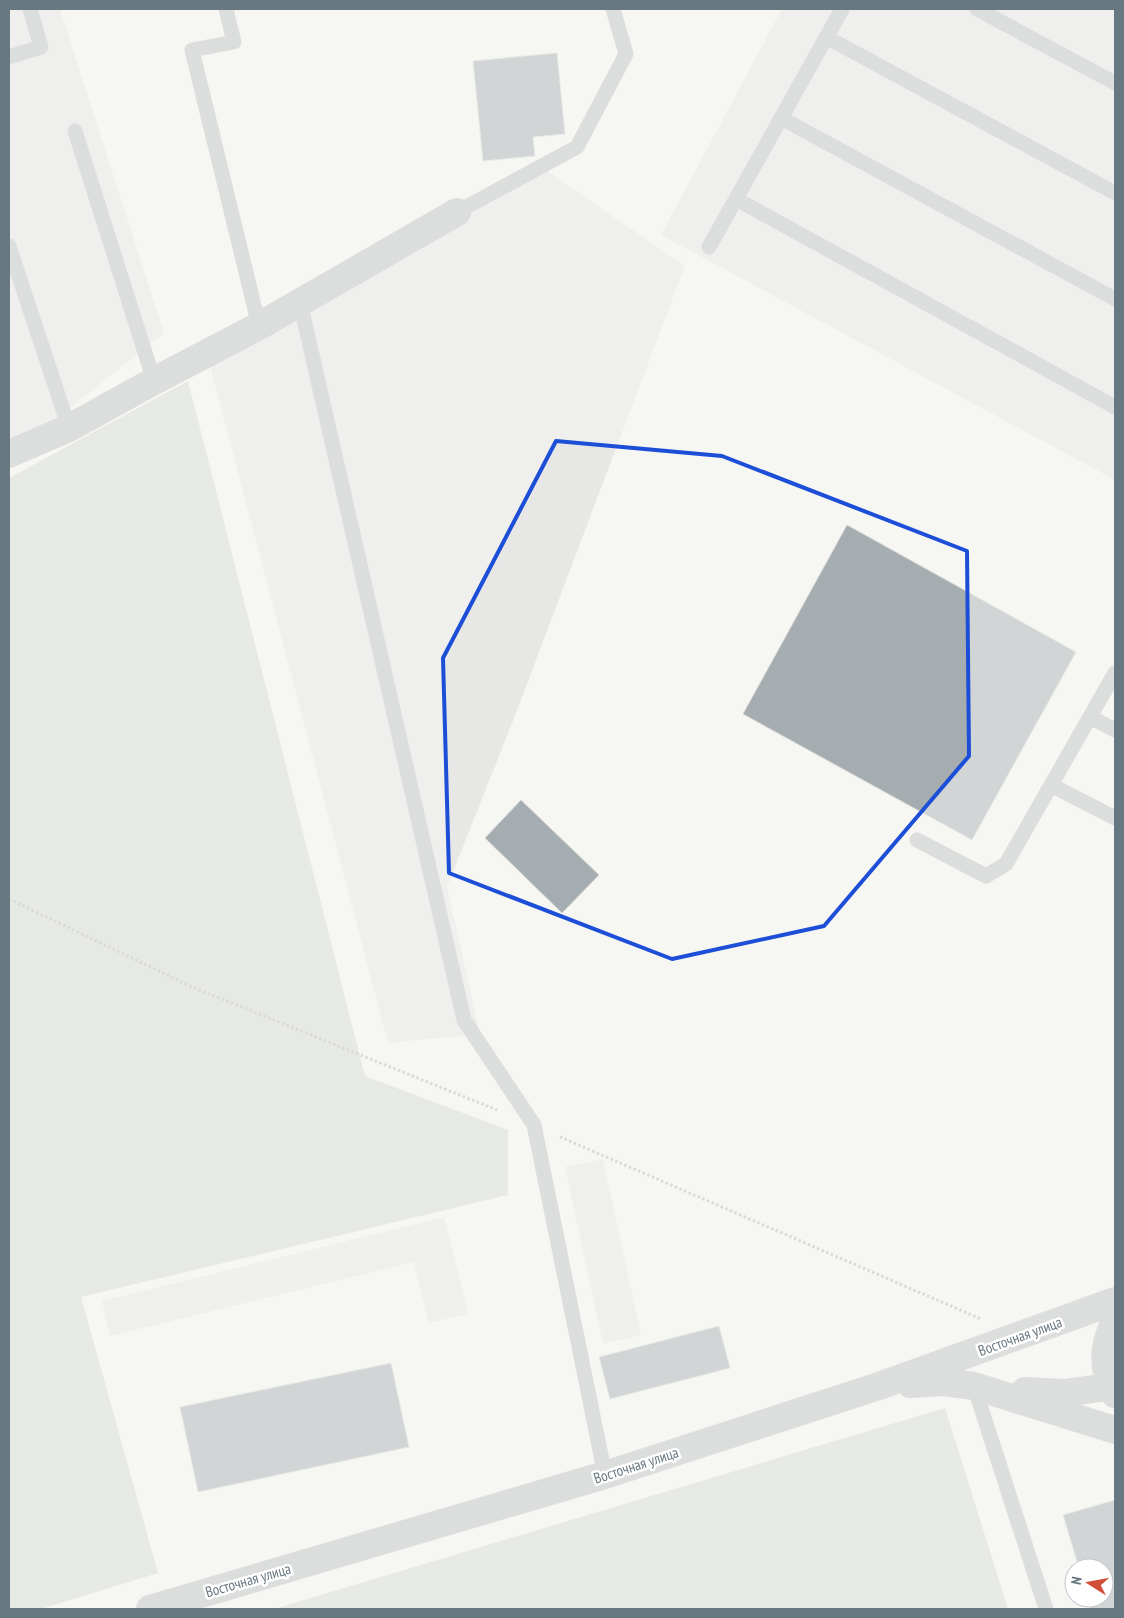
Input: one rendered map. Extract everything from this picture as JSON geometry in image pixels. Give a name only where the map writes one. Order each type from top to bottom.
[{"type":"street","points":[[9,454],[69,428],[259,326],[457,212]]},
{"type":"street","points":[[879,1386],[943,1382],[982,1388],[1064,1393],[1114,1389],[1106,1368],[1105,1347],[1115,1317]]},
{"type":"street","name":"Восточная улица","points":[[150,1609],[604,1475],[879,1386],[1021,1336],[1115,1317]]},
{"type":"street","points":[[982,1388],[1115,1430]]},
{"type":"lane","points":[[9,57],[41,47],[30,9]]},
{"type":"lane","points":[[226,9],[234,42],[192,50],[259,326]]},
{"type":"lane","points":[[457,212],[577,147],[626,54],[613,9]]},
{"type":"lane","points":[[709,247],[842,9]]},
{"type":"lane","points":[[977,9],[1115,83]]},
{"type":"lane","points":[[826,37],[1115,194]]},
{"type":"lane","points":[[780,118],[1115,299]]},
{"type":"lane","points":[[75,131],[154,381]]},
{"type":"lane","points":[[736,199],[1115,407]]},
{"type":"lane","points":[[9,246],[69,428]]},
{"type":"lane","points":[[300,302],[464,1020],[534,1125],[604,1475]]},
{"type":"lane","points":[[917,840],[986,876],[1006,864],[1115,673]]},
{"type":"lane","points":[[1090,717],[1115,730]]},
{"type":"lane","points":[[1051,785],[1115,818]]},
{"type":"lane","points":[[982,1388],[1046,1609]]},
{"type":"highlighted area","points":[[556,441],[722,456],[967,551],[969,756],[824,926],[672,959],[449,873],[443,658]]},
{"type":"shaded area","points":[[9,9],[60,9],[164,333],[32,438],[9,445]]},
{"type":"shaded area","points":[[782,9],[1115,9],[1115,480],[661,235]]},
{"type":"shaded area","points":[[547,171],[685,266],[516,713],[447,887],[480,1034],[388,1043],[210,366],[483,203]]},
{"type":"shaded area","points":[[188,381],[365,1076],[508,1130],[508,1195],[81,1297],[158,1573],[41,1609],[9,1609],[9,478]]},
{"type":"shaded area","points":[[603,1159],[641,1335],[603,1344],[565,1167]]},
{"type":"shaded area","points":[[444,1217],[468,1314],[429,1323],[414,1262],[110,1336],[102,1301]]},
{"type":"shaded area","points":[[945,1408],[1008,1609],[274,1609]]},
{"type":"building","points":[[557,53],[565,134],[533,137],[535,156],[483,161],[473,61]]},
{"type":"building","points":[[847,525],[1076,652],[972,840],[743,714]]},
{"type":"building","points":[[521,800],[599,875],[562,913],[485,838]]},
{"type":"building","points":[[719,1326],[730,1368],[610,1399],[599,1357]]},
{"type":"building","points":[[391,1363],[409,1447],[198,1492],[180,1407]]},
{"type":"building","points":[[1115,1500],[1115,1609],[1091,1608],[1114,1608],[1114,1558],[1076,1558],[1063,1515]]}]
